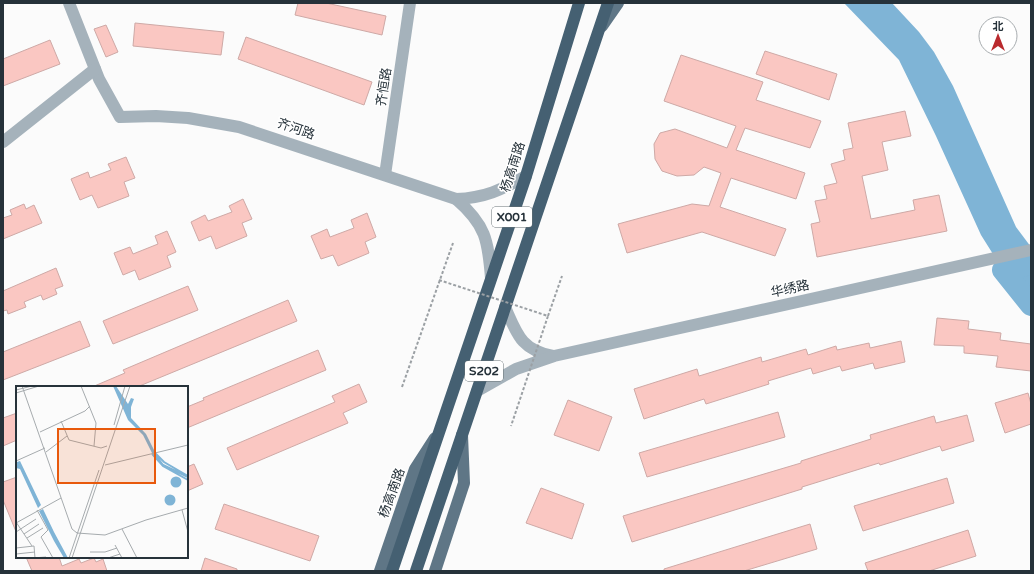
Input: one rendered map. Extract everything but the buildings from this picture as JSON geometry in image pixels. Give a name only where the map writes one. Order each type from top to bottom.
[{"type":"highway","name":"杨高南路","points":[[392,571],[526,176],[579,3]]},
{"type":"highway","name":"X001","points":[[505,307],[608,3]]},
{"type":"highway","name":"S202","points":[[462,436],[505,307]]},
{"type":"highway","points":[[416,571],[462,436]]},
{"type":"main road","name":"X001","points":[[597,33],[618,3]]},
{"type":"main road","name":"杨高南路","points":[[380,571],[415,469],[440,430]]},
{"type":"main road","points":[[435,571],[464,483],[462,436]]},
{"type":"street","points":[[3,142],[95,69],[69,3]]},
{"type":"street","name":"齐恒路","points":[[385,175],[410,3]]},
{"type":"street","name":"齐河路","points":[[95,69],[104,89],[120,117],[156,116],[188,118],[239,127],[456,199],[471,213],[484,232],[489,247],[491,278]]},
{"type":"street","name":"齐河路","points":[[456,199],[485,196],[498,191],[526,176]]},
{"type":"street","name":"华绣路","points":[[477,391],[516,369],[554,356],[1031,250]]},
{"type":"street","name":"华绣路","points":[[505,307],[518,336],[528,347],[539,353],[554,356]]},
{"type":"path","points":[[402,387],[453,243]]},
{"type":"path","points":[[511,426],[562,276]]},
{"type":"path","points":[[439,280],[548,316]]},
{"type":"water","points":[[844,3],[892,3],[919,32],[934,52],[953,86],[1016,227],[1031,247],[1031,264],[1003,270],[981,235],[936,136],[899,60]]},
{"type":"waterway","points":[[1011,252],[1031,281]]},
{"type":"waterway","points":[[1031,264],[1003,270],[1031,305]]}]
